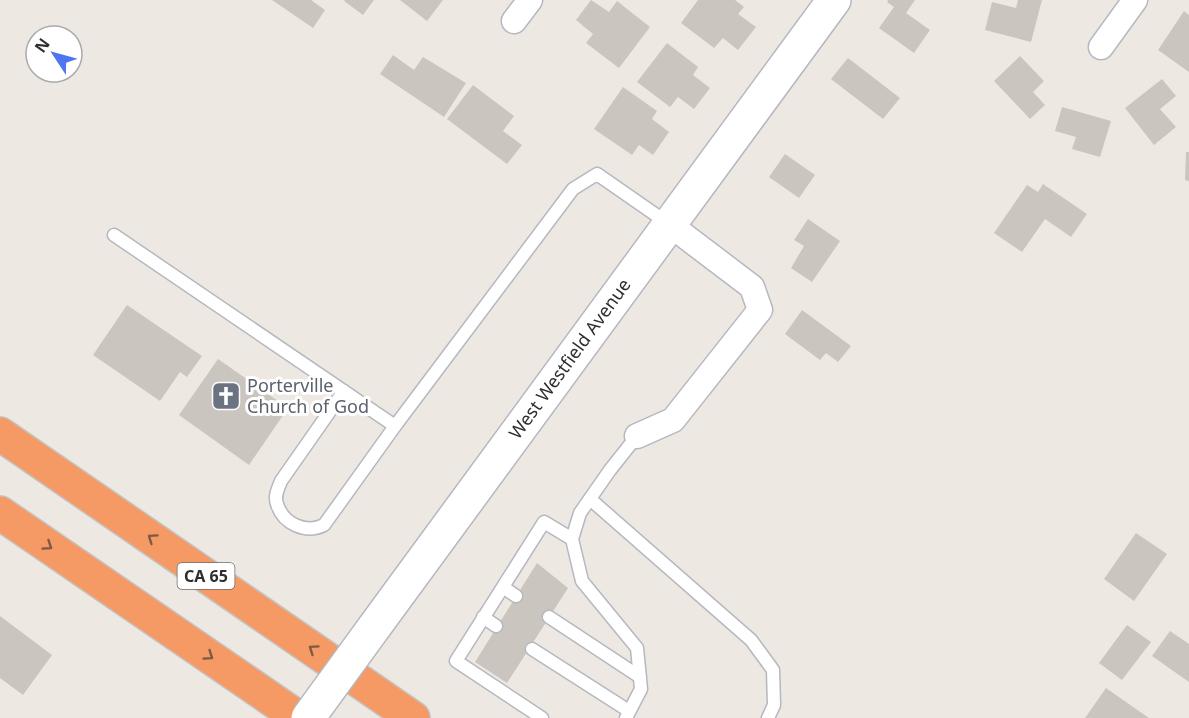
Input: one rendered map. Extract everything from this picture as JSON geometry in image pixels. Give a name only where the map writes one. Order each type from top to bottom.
[{"type":"highway","name":"CA 65","points":[[0,434],[413,718]]},
{"type":"highway","points":[[0,513],[299,718]]},
{"type":"street","points":[[514,21],[530,0]]},
{"type":"street","points":[[1101,47],[1135,0]]},
{"type":"street","name":"West Westfield Avenue","points":[[308,718],[669,224],[824,4]]},
{"type":"street","points":[[637,436],[673,420],[760,310],[752,287],[669,224]]},
{"type":"lane","points":[[344,391],[281,481],[276,493],[276,503],[281,513],[297,526],[308,530],[324,525],[395,426],[573,189],[597,174],[669,224]]},
{"type":"lane","points":[[114,235],[395,426]]},
{"type":"lane","points":[[532,649],[628,714],[641,689],[637,648],[582,581],[573,539],[580,513],[637,436]]},
{"type":"lane","points":[[590,499],[751,640],[773,670],[774,705],[768,718]]},
{"type":"lane","points":[[542,718],[456,661],[544,522],[573,539]]},
{"type":"lane","points":[[502,587],[516,596]]},
{"type":"lane","points":[[483,617],[496,626]]},
{"type":"lane","points":[[549,617],[640,677]]},
{"type":"building","points":[[272,0],[311,0],[325,10],[313,28]]},
{"type":"building","points":[[345,0],[374,0],[363,15]]},
{"type":"building","points":[[400,0],[443,0],[427,21]]},
{"type":"building","points":[[591,0],[609,12],[617,1],[650,27],[619,68],[586,43],[593,34],[576,20]]},
{"type":"building","points":[[698,0],[735,0],[744,7],[738,14],[756,27],[738,50],[723,38],[714,48],[681,23]]},
{"type":"building","points":[[888,0],[915,0],[906,13],[930,30],[914,53],[879,28],[894,7],[887,2]]},
{"type":"building","points":[[1018,0],[1042,0],[1031,42],[985,30],[992,2],[1016,8]]},
{"type":"building","points":[[1184,11],[1189,15],[1189,72],[1158,50]]},
{"type":"building","points":[[667,43],[698,67],[693,75],[710,88],[694,109],[678,97],[670,107],[637,82]]},
{"type":"building","points":[[393,55],[414,70],[423,57],[466,83],[444,117],[380,74]]},
{"type":"building","points":[[1020,56],[1044,81],[1033,92],[1045,105],[1030,119],[994,81]]},
{"type":"building","points":[[848,58],[900,98],[883,119],[831,79]]},
{"type":"building","points":[[1162,79],[1176,96],[1160,109],[1176,127],[1154,145],[1125,108]]},
{"type":"building","points":[[473,85],[514,116],[503,131],[522,145],[507,164],[447,119]]},
{"type":"building","points":[[623,87],[657,111],[652,119],[669,132],[653,155],[639,145],[632,155],[594,129]]},
{"type":"building","points":[[1062,107],[1111,121],[1100,157],[1072,149],[1076,137],[1055,131]]},
{"type":"building","points":[[1186,152],[1189,152],[1189,181],[1185,180]]},
{"type":"building","points":[[785,154],[815,175],[799,198],[769,177]]},
{"type":"building","points":[[1043,184],[1087,214],[1071,237],[1045,219],[1022,252],[994,233],[1027,185],[1038,192]]},
{"type":"building","points":[[808,219],[840,241],[812,282],[791,268],[804,246],[794,240]]},
{"type":"building","points":[[127,305],[202,356],[187,377],[180,372],[160,401],[93,355]]},
{"type":"building","points":[[802,310],[851,346],[838,362],[826,353],[820,360],[785,334]]},
{"type":"building","points":[[218,359],[288,408],[249,465],[179,415]]},
{"type":"building","points":[[1136,533],[1167,554],[1134,601],[1104,579]]},
{"type":"building","points":[[537,563],[568,588],[507,683],[475,662]]},
{"type":"building","points":[[0,616],[52,655],[23,695],[0,678]]},
{"type":"building","points":[[1127,625],[1151,642],[1122,680],[1099,663]]},
{"type":"building","points":[[1170,631],[1189,644],[1189,682],[1152,656]]},
{"type":"building","points":[[1106,688],[1149,718],[1085,718]]},
{"type":"place","name":"Porterville Church of God","points":[[226,396]]}]
